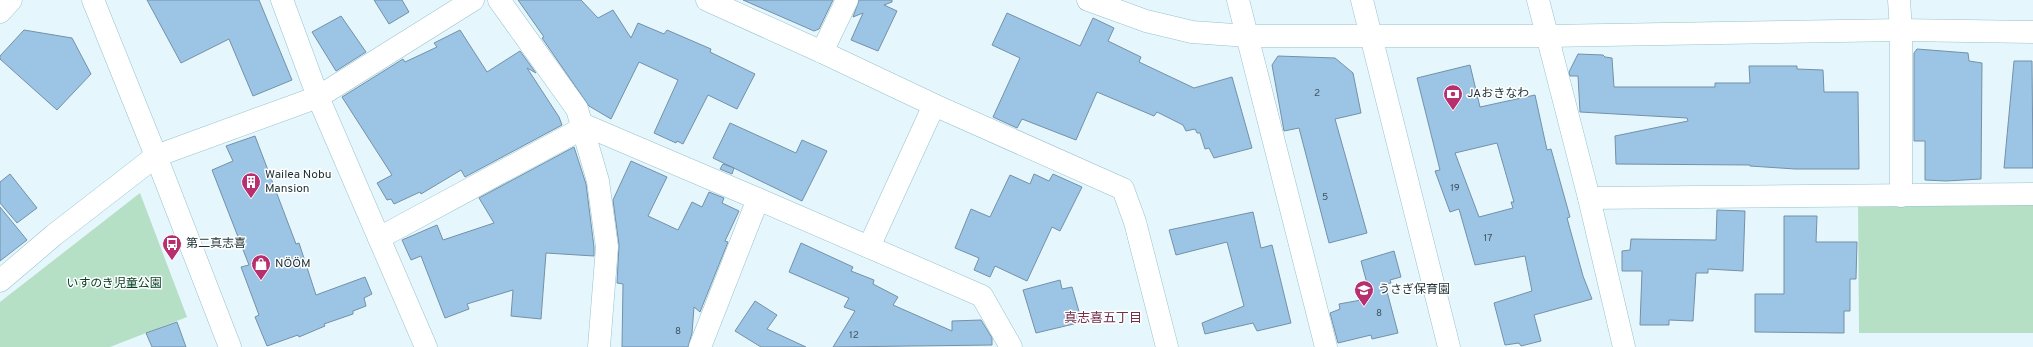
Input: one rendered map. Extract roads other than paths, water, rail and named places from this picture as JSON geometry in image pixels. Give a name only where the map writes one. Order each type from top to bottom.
[{"type":"main road","points":[[0,12],[11,0]]},
{"type":"main road","points":[[92,0],[156,156],[230,347]]},
{"type":"main road","points":[[282,0],[318,97],[426,347]]},
{"type":"main road","points":[[0,281],[54,235],[156,156],[318,97],[473,0]]},
{"type":"main road","points":[[499,0],[577,109],[582,126],[598,182],[607,247],[599,347]]},
{"type":"main road","points":[[707,0],[934,105],[1123,189],[1135,222],[1167,347]]},
{"type":"main road","points":[[822,52],[847,0]]},
{"type":"main road","points":[[1088,0],[1146,20],[1192,32],[1248,36],[1547,36],[1901,30],[2033,32]]},
{"type":"main road","points":[[1238,0],[1326,347]]},
{"type":"main road","points":[[1362,0],[1449,347]]},
{"type":"main road","points":[[1538,0],[1589,198],[1624,347]]},
{"type":"main road","points":[[1899,0],[1901,30],[1901,196]]},
{"type":"main road","points":[[870,247],[934,105]]},
{"type":"main road","points":[[379,238],[582,126]]},
{"type":"main road","points":[[582,126],[758,199],[982,296],[1011,347]]},
{"type":"main road","points":[[1589,198],[2033,194]]},
{"type":"main road","points":[[700,347],[758,199]]},
{"type":"place","name":"JAおきなわ","points":[[1453,111]]},
{"type":"place","name":"Wailea Nobu Mansion","points":[[251,199]]},
{"type":"place","name":"第二真志喜","points":[[172,261]]},
{"type":"place","name":"NÖÖM","points":[[261,281]]},
{"type":"place","name":"うさぎ保育園","points":[[1364,307]]},
{"type":"district","name":"真志喜五丁目","points":[[1103,319]]},
{"type":"park label","name":"いすのき児童公園","points":[[114,284]]}]
